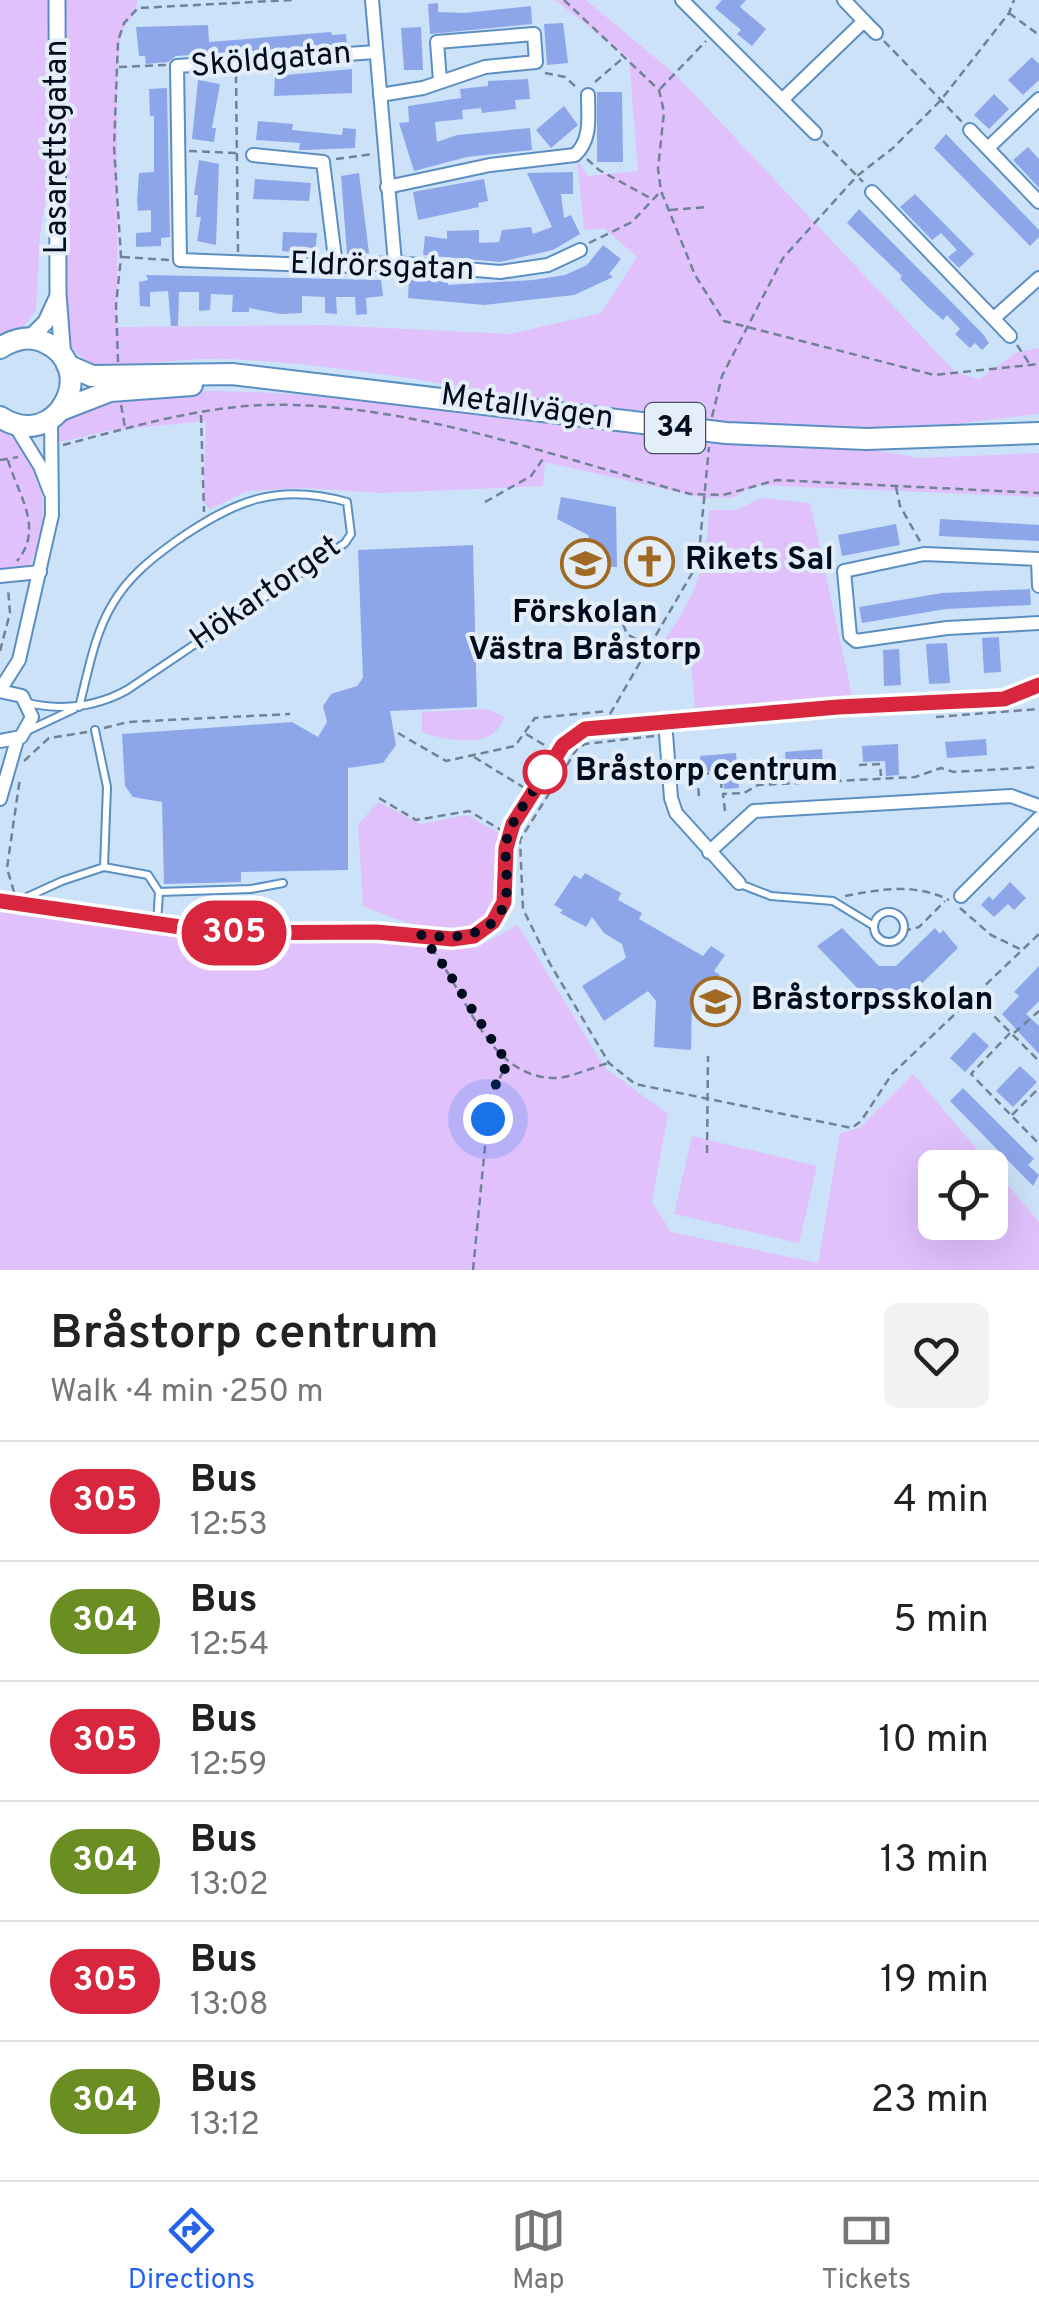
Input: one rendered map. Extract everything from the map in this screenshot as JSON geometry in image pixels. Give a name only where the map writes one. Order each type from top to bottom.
[{"type":"main road","points":[[0,348],[29,338]]},
{"type":"main road","name":"34","points":[[29,338],[52,346],[65,361]]},
{"type":"main road","points":[[56,415],[70,388],[65,361]]},
{"type":"main road","name":"Metallvägen","points":[[65,361],[92,376],[191,372],[314,382],[726,433],[866,438],[1039,433]]},
{"type":"main road","name":"Metallvägen","points":[[56,415],[95,396],[128,388],[314,382]]},
{"type":"main road","name":"34","points":[[7,420],[29,426],[56,415]]},
{"type":"street","name":"Lasarettsgatan","points":[[57,0],[58,294],[65,361]]},
{"type":"street","points":[[372,0],[395,263]]},
{"type":"street","points":[[682,0],[815,133]]},
{"type":"street","points":[[844,0],[876,33]]},
{"type":"street","points":[[782,100],[864,21]]},
{"type":"street","points":[[380,95],[423,88],[485,67],[536,62],[534,34],[437,42],[440,81]]},
{"type":"street","name":"Sköldgatan","points":[[180,260],[177,66],[376,52]]},
{"type":"street","points":[[387,187],[490,165],[563,159],[579,150],[588,134],[588,95]]},
{"type":"street","points":[[988,148],[1039,100]]},
{"type":"street","points":[[970,130],[1039,202]]},
{"type":"street","points":[[253,155],[323,162],[336,266]]},
{"type":"street","points":[[872,192],[1010,336]]},
{"type":"street","name":"Eldrörsgatan","points":[[180,260],[336,266],[395,263],[466,271],[526,270],[558,262],[580,250]]},
{"type":"street","points":[[994,318],[1039,278]]},
{"type":"street","name":"Lasarettsgatan","points":[[29,338],[46,322],[58,294]]},
{"type":"street","points":[[25,699],[0,690],[19,660],[40,572],[52,499],[56,415]]},
{"type":"street","points":[[7,420],[40,466],[52,499]]},
{"type":"street","points":[[1039,586],[1038,560],[924,554],[844,571],[852,640],[947,628],[1039,623]]},
{"type":"street","points":[[3,576],[40,572]]},
{"type":"street","points":[[2,784],[32,717],[19,660]]},
{"type":"street","points":[[739,883],[673,806],[665,721],[1004,699],[1039,685]]},
{"type":"street","points":[[0,741],[22,735]]},
{"type":"street","points":[[0,765],[0,799]]},
{"type":"street","points":[[709,852],[754,810],[1011,796],[1039,806]]},
{"type":"street","points":[[954,898],[1039,818]]},
{"type":"street","points":[[6,903],[222,933],[421,935]]},
{"type":"lane","name":"Hökartorget","points":[[22,735],[127,690],[345,542],[351,534],[347,502],[308,494],[245,500],[164,549],[127,582],[98,636],[80,707]]},
{"type":"lane","name":"Hökartorget","points":[[25,699],[80,707]]},
{"type":"lane","points":[[421,935],[465,938],[482,932],[493,922],[506,894],[508,834],[571,737],[592,727],[665,721]]},
{"type":"lane","points":[[94,730],[107,787],[104,867]]},
{"type":"lane","points":[[6,903],[104,867],[148,875],[159,892],[156,925]]},
{"type":"lane","points":[[159,892],[250,889],[283,883]]},
{"type":"lane","points":[[739,883],[771,896],[824,898],[874,926]]},
{"type":"lane","points":[[892,912],[902,922],[903,931],[894,942],[884,942],[876,935],[874,926],[878,917],[892,912]]},
{"type":"path","points":[[118,368],[116,305],[121,257],[114,175],[117,67],[120,31],[138,8],[138,0]]},
{"type":"path","points":[[138,8],[292,0]]},
{"type":"path","points":[[564,0],[659,90],[664,112],[658,169],[661,191],[710,304],[724,320],[934,375],[1039,364]]},
{"type":"path","points":[[711,422],[722,376],[783,258],[858,176],[941,100],[1009,13],[1013,3],[1006,0]]},
{"type":"path","points":[[1009,13],[1039,35]]},
{"type":"path","points":[[659,90],[716,31]]},
{"type":"path","points":[[876,33],[970,130]]},
{"type":"path","points":[[536,62],[541,72],[565,77],[588,95],[594,83],[624,57]]},
{"type":"path","points":[[236,61],[238,264]]},
{"type":"path","points":[[117,67],[177,66]]},
{"type":"path","points":[[815,133],[872,192]]},
{"type":"path","points":[[179,150],[237,154]]},
{"type":"path","points":[[579,150],[599,170],[653,200]]},
{"type":"path","points":[[323,162],[384,153]]},
{"type":"path","points":[[580,250],[632,222],[661,191]]},
{"type":"path","points":[[669,210],[707,207]]},
{"type":"path","points":[[121,257],[180,260]]},
{"type":"path","points":[[1010,336],[1030,365]]},
{"type":"path","points":[[120,395],[126,428]]},
{"type":"path","points":[[59,446],[126,428],[278,405],[384,414],[704,496],[723,495],[777,480],[1039,493]]},
{"type":"path","points":[[201,414],[201,498],[207,520]]},
{"type":"path","points":[[398,732],[446,761],[512,747],[535,718],[610,711],[698,563],[710,441]]},
{"type":"path","points":[[0,460],[27,454]]},
{"type":"path","points":[[485,502],[531,476],[546,455]]},
{"type":"path","points":[[0,651],[10,613],[3,576],[22,554],[30,520],[8,460]]},
{"type":"path","points":[[896,486],[900,506],[924,554]]},
{"type":"path","points":[[618,612],[628,634],[671,659]]},
{"type":"path","points":[[6,903],[14,891],[7,868],[22,762],[49,738],[128,722],[290,714]]},
{"type":"path","points":[[525,733],[558,754]]},
{"type":"path","points":[[612,740],[585,744],[578,749],[520,840],[524,917],[610,1063],[636,1084],[852,1128],[861,1122],[892,1074],[1039,934]]},
{"type":"path","points":[[473,756],[532,793]]},
{"type":"path","points":[[859,765],[880,764],[881,778]]},
{"type":"path","points":[[787,768],[825,766]]},
{"type":"path","points":[[812,767],[813,781]]},
{"type":"path","points":[[722,794],[744,792],[758,784],[915,777],[941,768],[954,772],[1039,767]]},
{"type":"path","points":[[698,796],[697,774],[720,773],[725,811]]},
{"type":"path","points":[[380,798],[416,820],[469,811],[520,840]]},
{"type":"path","points":[[824,898],[894,888],[954,898],[991,935],[1022,950]]},
{"type":"path","points":[[903,931],[918,927],[954,898]]},
{"type":"path","points":[[421,935],[450,971],[465,1001],[508,1063],[528,1076],[561,1078],[610,1063]]},
{"type":"path","points":[[975,997],[1039,1061]]},
{"type":"path","points":[[1039,1010],[972,1074],[1039,1144]]},
{"type":"path","points":[[708,1056],[708,1153]]},
{"type":"path","points":[[473,1270],[490,1095],[508,1063]]},
{"type":"path","points":[[1012,1116],[1039,1088]]},
{"type":"shaded area","points":[[0,0],[137,0],[136,11],[121,32],[117,74],[117,327],[324,325],[510,334],[601,313],[637,257],[604,228],[584,230],[577,160],[588,176],[638,171],[629,58],[555,0],[586,0],[677,76],[956,373],[980,379],[1017,352],[1039,348],[1039,414],[818,440],[919,458],[1039,453],[1039,497],[756,485],[732,498],[705,498],[545,462],[543,486],[381,493],[305,488],[247,491],[210,509],[203,502],[206,421],[107,431],[60,442],[70,415],[109,399],[168,392],[313,396],[657,429],[497,394],[338,369],[228,359],[91,366],[72,348],[67,333],[58,121],[40,236],[36,310],[22,329],[0,339]]},
{"type":"shaded area","points":[[0,428],[27,456],[41,491],[43,509],[42,528],[29,566],[0,572]]},
{"type":"shaded area","points":[[761,498],[810,503],[852,695],[695,708],[690,650],[675,651],[661,645],[697,582],[709,510],[736,510]]},
{"type":"shaded area","points":[[488,709],[504,717],[499,728],[481,739],[457,740],[422,733],[422,712]]},
{"type":"shaded area","points":[[379,802],[420,824],[467,815],[502,835],[500,895],[489,921],[473,927],[441,929],[410,923],[363,906],[358,824]]},
{"type":"shaded area","points":[[0,903],[230,936],[474,939],[475,948],[518,925],[605,1068],[668,1114],[652,1202],[671,1232],[818,1263],[840,1133],[860,1128],[913,1074],[978,1150],[918,1150],[918,1240],[1008,1240],[1008,1186],[1039,1222],[1039,1270],[0,1270]]},
{"type":"shaded area","points":[[692,1136],[817,1166],[799,1243],[674,1214]]},
{"type":"building","points":[[722,0],[746,0],[740,7],[766,29],[752,46],[737,34],[741,30],[715,8]]},
{"type":"building","points":[[438,3],[438,12],[464,13],[531,6],[532,24],[430,34],[428,4]]},
{"type":"building","points":[[563,23],[568,63],[547,65],[544,24]]},
{"type":"building","points":[[208,25],[209,42],[331,32],[346,34],[347,44],[176,56],[168,62],[146,64],[145,56],[139,56],[136,27]]},
{"type":"building","points":[[421,27],[423,70],[404,70],[401,28]]},
{"type":"building","points":[[1032,57],[1039,64],[1039,80],[1023,95],[1008,80]]},
{"type":"building","points":[[352,69],[352,93],[274,96],[275,76]]},
{"type":"building","points":[[528,79],[530,99],[515,100],[516,109],[482,113],[481,108],[462,110],[463,119],[435,122],[437,142],[457,135],[530,128],[532,150],[467,157],[414,171],[399,123],[409,122],[408,106],[461,98],[460,89],[488,86],[488,81]]},
{"type":"building","points":[[198,80],[220,84],[212,128],[216,128],[214,142],[192,139]]},
{"type":"building","points":[[167,88],[170,237],[161,238],[161,246],[136,247],[136,233],[151,232],[151,210],[138,211],[137,201],[139,173],[154,172],[154,116],[150,116],[149,89]]},
{"type":"building","points":[[597,92],[622,92],[623,162],[597,162]]},
{"type":"building","points":[[994,94],[1009,109],[989,129],[974,115]]},
{"type":"building","points":[[564,106],[578,125],[551,148],[536,130]]},
{"type":"building","points":[[258,121],[293,124],[292,130],[342,135],[343,128],[356,129],[355,148],[299,150],[300,143],[256,140]]},
{"type":"building","points":[[946,134],[1039,230],[1039,237],[1030,246],[934,148]]},
{"type":"building","points":[[1028,147],[1039,159],[1039,188],[1013,160]]},
{"type":"building","points":[[199,160],[219,164],[216,245],[197,241],[201,217],[196,217],[198,195],[194,195]]},
{"type":"building","points":[[573,172],[573,194],[561,194],[564,218],[571,215],[580,234],[553,250],[500,262],[423,255],[425,236],[447,239],[447,231],[479,230],[479,243],[499,242],[502,230],[531,227],[533,234],[552,227],[527,173]]},
{"type":"building","points":[[359,173],[369,253],[347,254],[341,176]]},
{"type":"building","points":[[255,179],[311,183],[309,201],[253,199]]},
{"type":"building","points":[[484,179],[488,201],[478,203],[479,207],[418,220],[413,192]]},
{"type":"building","points":[[915,194],[974,254],[959,268],[948,257],[957,250],[941,233],[932,240],[900,207]]},
{"type":"building","points":[[859,209],[983,334],[989,343],[982,350],[975,343],[970,348],[955,334],[960,329],[947,315],[943,320],[927,306],[847,223]]},
{"type":"building","points":[[283,232],[317,233],[315,255],[282,251]]},
{"type":"building","points":[[603,245],[621,259],[609,274],[613,277],[574,295],[484,305],[408,298],[409,275],[448,285],[533,280],[565,275],[587,265]]},
{"type":"building","points":[[146,275],[381,280],[383,296],[366,298],[367,314],[356,315],[355,297],[336,297],[337,314],[325,313],[325,297],[302,296],[302,313],[280,314],[249,308],[249,312],[232,312],[233,295],[211,294],[210,310],[199,311],[199,292],[179,292],[178,326],[171,326],[168,291],[150,292],[150,307],[140,306],[139,282],[148,280]]},
{"type":"building","points":[[561,497],[616,507],[617,567],[597,567],[588,535],[557,519]]},
{"type":"building","points":[[940,519],[1039,525],[1039,541],[939,536]]},
{"type":"building","points":[[896,524],[900,545],[842,556],[838,535]]},
{"type":"building","name":"Rikets Sal","points":[[660,538],[663,582],[639,583],[637,540]]},
{"type":"building","points":[[473,545],[477,707],[390,711],[396,745],[383,763],[348,768],[348,870],[241,872],[241,882],[164,884],[162,802],[133,797],[125,786],[122,734],[292,722],[318,737],[327,722],[323,706],[331,694],[357,686],[363,678],[358,550]]},
{"type":"building","points":[[1030,589],[1031,605],[946,609],[862,623],[859,607],[942,593]]},
{"type":"building","points":[[999,637],[1001,672],[984,673],[982,638]]},
{"type":"building","points":[[947,643],[950,683],[929,684],[926,644]]},
{"type":"building","points":[[899,649],[901,685],[884,686],[883,650]]},
{"type":"building","points":[[986,739],[987,755],[947,758],[945,742]]},
{"type":"building","points":[[898,744],[899,775],[886,776],[885,761],[863,762],[862,746]]},
{"type":"building","points":[[822,749],[823,765],[786,768],[785,752]]},
{"type":"building","points":[[736,753],[739,788],[724,789],[722,771],[701,772],[700,756]]},
{"type":"building","points":[[585,873],[621,893],[618,900],[642,913],[639,919],[703,956],[711,946],[725,955],[714,971],[720,975],[692,999],[691,1050],[654,1047],[656,1001],[648,991],[604,1021],[582,986],[626,958],[622,944],[604,933],[592,917],[586,927],[560,913],[563,910],[554,905],[574,875],[581,879]]},
{"type":"building","points":[[1010,882],[1026,898],[1014,910],[1008,904],[994,917],[981,905],[989,896],[993,900]]},
{"type":"building","points":[[842,928],[879,966],[896,966],[935,928],[940,934],[943,930],[958,948],[910,995],[864,995],[817,946]]},
{"type":"building","points":[[1039,966],[1039,1001],[1026,1014],[1039,1026],[1039,1054],[1002,1014],[1019,996],[1014,992]]},
{"type":"building","points":[[974,1032],[989,1046],[965,1072],[950,1058]]},
{"type":"building","points":[[1020,1066],[1037,1082],[1013,1107],[996,1091]]},
{"type":"building","points":[[963,1088],[1034,1159],[1028,1165],[1039,1175],[1033,1186],[1008,1160],[1008,1150],[998,1150],[950,1101]]},
{"type":"bus line","name":"305","points":[[0,901],[222,933],[376,932],[465,938],[482,932],[498,916],[506,894],[508,834],[563,745],[585,729],[838,707],[1004,699],[1039,685]]},
{"type":"place","name":"Rikets Sal","points":[[650,561]]},
{"type":"place","name":"Förskolan Västra Bråstorp","points":[[585,564]]},
{"type":"place","name":"Bråstorp centrum","points":[[545,772]]},
{"type":"place","name":"Bråstorpsskolan","points":[[716,1001]]},
{"type":"route","points":[[488,1119],[490,1095],[508,1063],[482,1029],[450,971],[421,935],[452,939],[474,936],[498,916],[506,894],[508,834],[545,772]]}]
